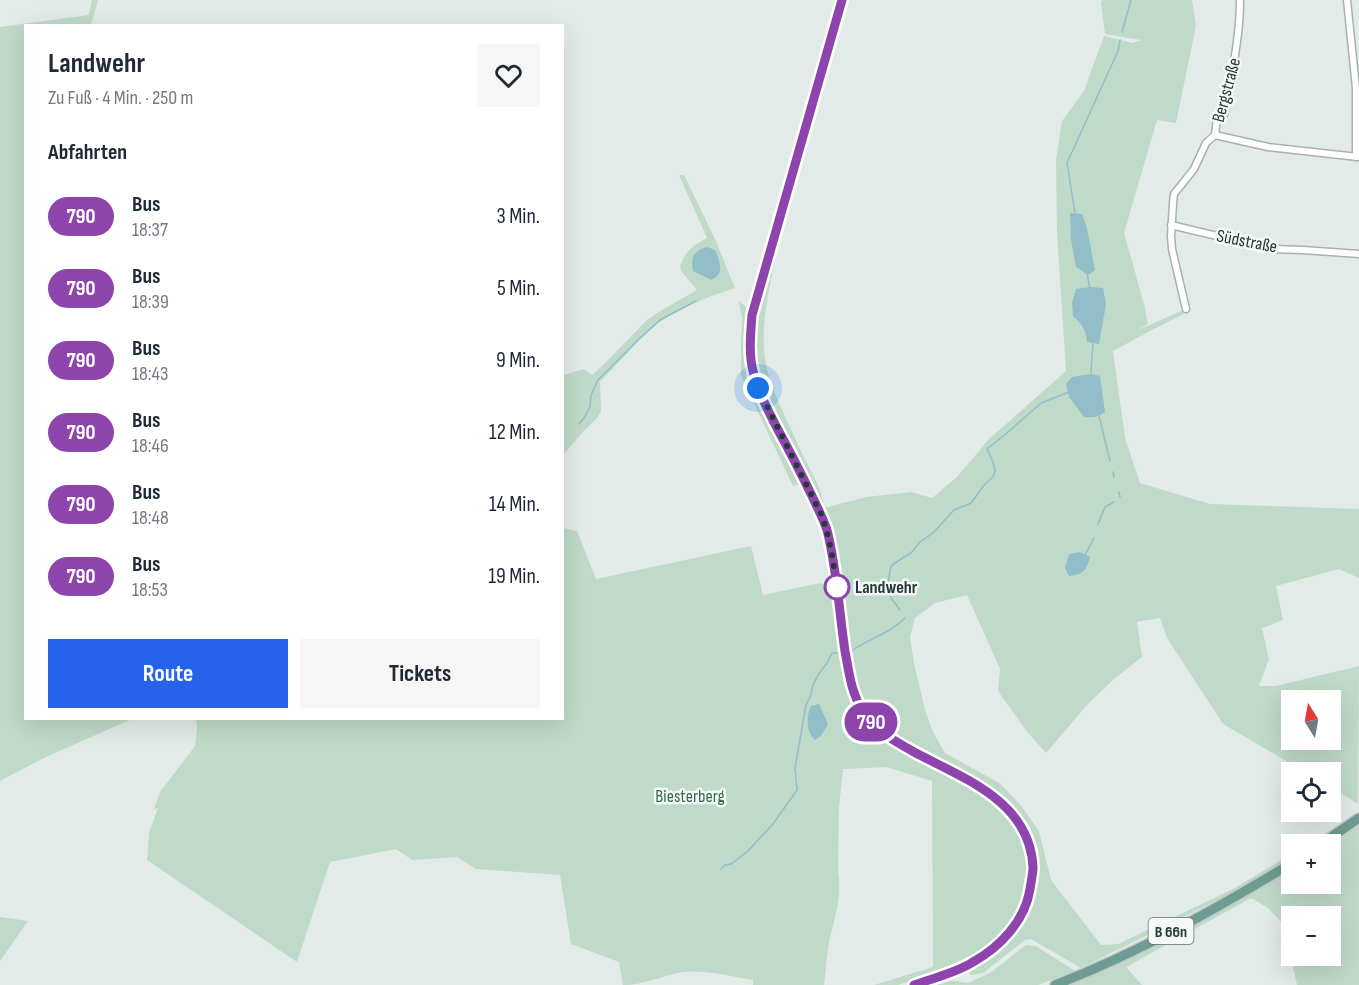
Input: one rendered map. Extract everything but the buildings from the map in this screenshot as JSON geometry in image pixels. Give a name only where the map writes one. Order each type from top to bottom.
[{"type":"main road","points":[[842,0],[752,315],[750,358],[753,374],[764,403],[826,528],[833,560],[849,675],[863,712],[880,731],[896,742],[984,789],[1000,801],[1020,825],[1028,841],[1033,868],[1029,895],[1023,913],[1002,940],[972,964],[914,985]]},
{"type":"main road","points":[[1336,834],[1359,818]]},
{"type":"main road","name":"B 66n","points":[[1055,985],[1194,920],[1281,869]]},
{"type":"street","name":"Bergstraße","points":[[1186,309],[1172,249],[1171,225],[1174,194],[1194,169],[1206,143],[1215,135],[1217,118],[1224,115],[1233,73],[1239,27],[1239,0]]},
{"type":"street","points":[[1215,135],[1268,147],[1357,157],[1356,88],[1347,0]]},
{"type":"street","name":"Südstraße","points":[[1171,225],[1271,249],[1303,249],[1359,254]]},
{"type":"green space","points":[[92,0],[98,0],[91,24],[24,24],[24,720],[130,720],[44,758],[0,781],[0,27],[89,15]]},
{"type":"green space","name":"Biesterberg","points":[[1103,0],[1192,0],[1196,26],[1176,123],[1157,120],[1124,233],[1148,324],[1138,330],[1186,309],[1179,271],[1188,312],[1113,351],[1125,438],[1140,483],[1210,504],[1359,509],[1359,578],[1339,569],[1276,586],[1283,620],[1262,628],[1269,659],[1259,686],[1276,686],[1359,666],[1358,804],[1341,793],[1341,762],[1288,762],[1223,724],[1167,638],[1160,618],[1137,622],[1142,657],[1088,704],[1046,753],[1028,733],[998,691],[1000,669],[967,595],[935,603],[915,618],[910,637],[925,710],[933,732],[945,753],[1001,784],[1022,807],[1039,831],[1051,880],[1101,945],[1118,944],[1233,889],[1281,860],[1281,864],[1234,892],[1081,968],[1031,939],[1025,940],[983,973],[971,975],[962,963],[898,985],[874,985],[933,967],[932,781],[886,767],[843,769],[839,808],[839,896],[829,943],[824,985],[753,985],[753,980],[696,971],[623,985],[619,962],[571,944],[560,875],[476,869],[457,857],[412,860],[396,849],[330,862],[297,962],[147,860],[149,833],[158,808],[154,809],[160,792],[195,746],[196,720],[564,720],[564,528],[577,531],[596,579],[751,546],[763,595],[820,583],[835,591],[835,548],[824,509],[802,484],[793,486],[741,376],[742,318],[739,301],[747,308],[757,309],[773,255],[776,255],[764,323],[766,364],[781,407],[818,486],[824,508],[866,497],[911,492],[932,498],[957,477],[989,439],[1066,371],[1057,232],[1056,160],[1062,121],[1084,91],[1104,36],[1133,43],[1141,40],[1105,34],[1101,2]]},
{"type":"green space","points":[[679,175],[684,175],[715,239],[735,288],[674,313],[641,339],[600,382],[601,411],[564,454],[564,375],[584,369],[592,375],[647,320],[697,290],[681,271],[680,266],[690,249],[707,238]]},
{"type":"green space","points":[[1359,825],[1359,985],[1297,985],[1293,966],[1341,966],[1341,906],[1281,906],[1281,922],[1268,908],[1251,898],[1126,967],[1142,985],[1070,985],[1187,929],[1281,875],[1281,894],[1341,894],[1341,838]]},
{"type":"green space","points":[[0,917],[28,921],[0,961]]},
{"type":"green space","points":[[1026,945],[1036,946],[1075,971],[1038,985],[931,985],[946,980],[968,983],[990,973]]},
{"type":"water","points":[[1070,213],[1082,214],[1087,228],[1095,270],[1088,275],[1076,267],[1071,240]]},
{"type":"water","points":[[707,247],[715,250],[720,267],[718,274],[711,280],[693,271],[692,266],[696,252]]},
{"type":"water","points":[[1103,288],[1106,304],[1099,344],[1087,342],[1083,328],[1073,316],[1072,303],[1076,289]]},
{"type":"water","points":[[1091,374],[1100,376],[1105,412],[1095,417],[1084,417],[1069,397],[1066,384],[1072,377]]},
{"type":"water","points":[[1080,552],[1090,557],[1087,566],[1081,573],[1069,576],[1065,568],[1069,554]]},
{"type":"water","points":[[819,704],[828,724],[821,736],[815,740],[808,729],[809,710],[811,706]]},
{"type":"waterway","points":[[1122,32],[1131,0]]},
{"type":"waterway","points":[[1075,213],[1067,163],[1118,51],[1120,40]]},
{"type":"waterway","points":[[1087,273],[1090,289]]},
{"type":"waterway","points":[[579,424],[590,407],[591,395],[598,380],[660,320],[696,301]]},
{"type":"waterway","points":[[1091,373],[1093,342]]},
{"type":"waterway","points":[[900,610],[891,598],[888,585],[892,565],[912,552],[954,510],[971,503],[993,477],[995,471],[987,449],[1041,403],[1069,392]]},
{"type":"waterway","points":[[1099,416],[1110,461]]},
{"type":"waterway","points":[[1113,472],[1114,477]]},
{"type":"waterway","points":[[1119,492],[1120,497]]},
{"type":"waterway","points":[[1098,524],[1105,507],[1114,502]]},
{"type":"waterway","points":[[1085,555],[1094,538]]},
{"type":"waterway","points":[[853,650],[893,628],[905,618]]},
{"type":"waterway","points":[[721,869],[748,851],[773,824],[797,790],[795,768],[806,705],[818,675],[832,653],[838,653]]},
{"type":"bus line","name":"790","points":[[842,0],[752,315],[750,358],[753,374],[764,403],[826,528],[836,579],[849,675],[863,712],[880,731],[896,742],[984,789],[1000,801],[1011,812],[1028,841],[1033,868],[1029,895],[1023,913],[1002,940],[972,964],[914,985]]},
{"type":"place","name":"Landwehr","points":[[837,587]]},
{"type":"route","points":[[758,388],[821,514],[831,550],[837,590],[837,587]]}]
